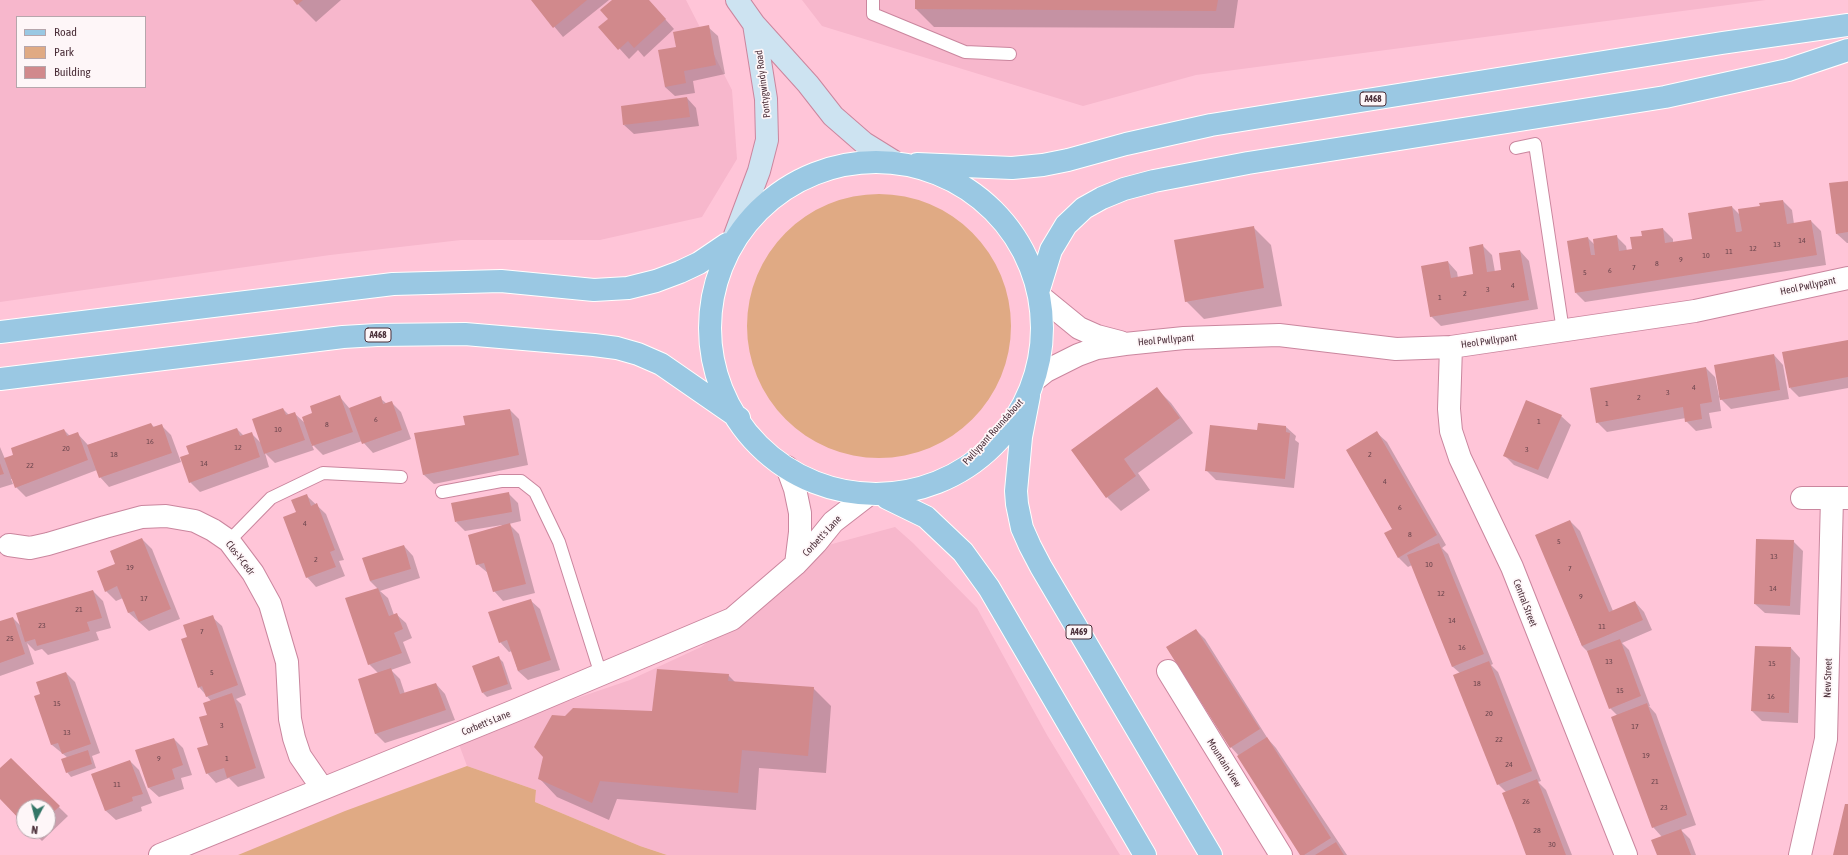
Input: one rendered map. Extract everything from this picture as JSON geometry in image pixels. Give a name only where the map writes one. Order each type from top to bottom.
[{"type":"main road","name":"Pontygwindy Road","points":[[737,0],[754,24],[808,84],[833,116],[864,143],[897,162]]},
{"type":"main road","name":"Pontygwindy Road","points":[[734,237],[759,171],[766,140],[766,99],[754,24]]},
{"type":"main road","name":"A468","points":[[897,162],[1012,168],[1043,166],[1132,142],[1211,125],[1848,24]]},
{"type":"main road","points":[[1040,293],[1052,250],[1066,225],[1084,208],[1124,189],[1154,181],[1248,163],[1666,97],[1788,70],[1848,50]]},
{"type":"main road","name":"Pwllypant Roundabout","points":[[873,160],[897,162],[928,173],[978,201],[1002,222],[1022,245],[1028,256],[1040,293],[1045,325],[1042,362],[1033,384],[998,430],[967,462],[952,475],[930,488],[915,494],[878,497],[823,485],[787,467],[763,447],[739,418],[731,402],[719,369],[711,336],[709,314],[710,292],[714,274],[720,260],[734,237],[769,202],[810,176],[824,170],[849,163],[873,160]]},
{"type":"main road","points":[[0,332],[342,289],[407,283],[501,281],[594,290],[628,288],[656,282],[680,272],[704,260],[734,237]]},
{"type":"main road","name":"A468","points":[[0,379],[343,338],[377,335],[465,334],[594,345],[617,348],[638,354],[660,364],[739,418]]},
{"type":"main road","name":"A469","points":[[1033,384],[1021,437],[1017,474],[1017,504],[1022,528],[1041,567],[1211,855]]},
{"type":"main road","points":[[878,497],[926,517],[964,552],[979,574],[1145,855]]},
{"type":"street","name":"Heol Pwllypant","points":[[1033,384],[1046,370],[1078,355],[1097,348],[1125,344],[1184,338],[1279,335],[1396,348],[1451,347],[1695,310],[1848,278]]},
{"type":"street","name":"Heol Pwllypant","points":[[1040,293],[1079,328],[1097,336],[1125,344]]},
{"type":"street","name":"Central Street","points":[[1451,347],[1449,409],[1451,431],[1460,458],[1512,567],[1626,855]]},
{"type":"street","name":"Corbett's Lane","points":[[787,467],[795,489],[800,513],[796,564]]},
{"type":"street","name":"Corbett's Lane","points":[[160,855],[602,675],[732,619],[796,564],[834,522],[878,497]]},
{"type":"street","points":[[1802,498],[1840,498]]},
{"type":"street","name":"New Street","points":[[1800,855],[1826,739],[1840,498]]},
{"type":"street","name":"Clos-Y-Cedr","points":[[9,545],[30,548],[142,517],[166,516],[195,521],[213,530],[229,541],[253,573],[270,604],[287,662],[290,719],[294,738],[300,756],[322,788]]},
{"type":"street","name":"Mountain View","points":[[1168,671],[1281,855]]},
{"type":"lane","points":[[873,0],[873,14],[966,52],[1010,54]]},
{"type":"lane","points":[[1516,148],[1535,144],[1563,331]]},
{"type":"lane","points":[[229,541],[271,498],[323,473],[401,477]]},
{"type":"lane","points":[[442,492],[501,481],[521,481],[535,492],[559,542],[602,675]]},
{"type":"shaded area","points":[[0,0],[686,0],[732,90],[737,159],[702,217],[600,240],[461,240],[330,255],[0,302]]},
{"type":"shaded area","points":[[802,0],[1766,0],[1196,75],[1083,106],[822,26]]},
{"type":"shaded area","points":[[895,527],[913,543],[977,608],[1047,735],[1120,855],[667,855],[640,846],[535,802],[536,790],[467,766],[457,739],[630,680],[701,647],[779,588],[821,547]]},
{"type":"green space","points":[[866,194],[892,194],[917,199],[941,209],[953,216],[973,232],[989,252],[1001,275],[1009,300],[1011,326],[1009,352],[1001,377],[989,400],[973,420],[953,436],[941,443],[917,453],[892,458],[866,458],[841,453],[817,443],[805,436],[785,420],[769,400],[762,388],[752,364],[747,339],[747,313],[752,288],[762,264],[769,252],[785,232],[805,216],[817,209],[841,199]]},
{"type":"green space","points":[[467,766],[536,790],[535,802],[640,846],[667,855],[238,855],[345,811]]},
{"type":"building","points":[[293,0],[303,0],[297,5]]},
{"type":"building","points":[[531,0],[587,0],[553,28]]},
{"type":"building","points":[[612,0],[649,0],[666,19],[634,48],[628,41],[618,50],[598,27],[608,19],[600,10]]},
{"type":"building","points":[[915,0],[1218,0],[1216,11],[915,9]]},
{"type":"building","points":[[709,25],[716,65],[684,71],[686,83],[665,87],[658,50],[676,47],[673,32]]},
{"type":"building","points":[[687,97],[690,117],[623,125],[621,106]]},
{"type":"building","points":[[1848,181],[1848,232],[1836,234],[1829,183]]},
{"type":"building","points":[[1783,200],[1787,224],[1811,220],[1817,255],[1575,293],[1567,241],[1588,237],[1591,255],[1595,255],[1593,239],[1617,235],[1619,251],[1632,249],[1630,237],[1642,236],[1641,231],[1663,228],[1665,243],[1692,239],[1688,213],[1732,206],[1736,232],[1739,232],[1742,231],[1738,209],[1760,206],[1759,203]]},
{"type":"building","points":[[1254,226],[1264,288],[1185,302],[1174,240]]},
{"type":"building","points":[[1483,244],[1487,272],[1501,270],[1499,253],[1520,250],[1529,300],[1430,317],[1421,266],[1448,261],[1451,278],[1473,274],[1469,247]]},
{"type":"building","points":[[1848,340],[1848,377],[1789,388],[1782,352]]},
{"type":"building","points":[[1774,354],[1780,390],[1720,400],[1714,365]]},
{"type":"building","points":[[1706,367],[1712,402],[1700,404],[1702,419],[1685,422],[1683,407],[1596,423],[1590,388]]},
{"type":"building","points":[[1157,387],[1180,418],[1124,459],[1136,476],[1106,498],[1071,450]]},
{"type":"building","points":[[340,395],[353,432],[312,446],[302,417],[312,413],[310,406]]},
{"type":"building","points":[[381,396],[383,404],[392,401],[402,430],[362,444],[349,408]]},
{"type":"building","points":[[1526,400],[1562,415],[1538,470],[1503,456]]},
{"type":"building","points":[[283,408],[286,415],[295,412],[305,440],[264,454],[252,419]]},
{"type":"building","points":[[510,409],[519,455],[423,475],[414,433],[465,425],[463,416]]},
{"type":"building","points":[[151,423],[153,427],[162,424],[172,453],[99,478],[87,445]]},
{"type":"building","points":[[1258,423],[1286,426],[1286,432],[1290,433],[1285,479],[1205,471],[1210,425],[1257,430]]},
{"type":"building","points":[[237,428],[240,436],[252,432],[260,457],[189,483],[180,457],[189,454],[186,446]]},
{"type":"building","points":[[64,429],[67,436],[78,432],[88,460],[15,488],[4,458],[13,455],[11,448]]},
{"type":"building","points":[[1377,431],[1437,535],[1398,558],[1384,533],[1392,529],[1346,450]]},
{"type":"building","points":[[0,463],[4,474],[0,475]]},
{"type":"building","points":[[509,492],[512,512],[455,522],[451,503]]},
{"type":"building","points":[[307,494],[311,506],[317,503],[335,550],[330,552],[336,567],[306,578],[283,517],[296,512],[291,500]]},
{"type":"building","points":[[1570,520],[1609,612],[1635,601],[1643,620],[1582,646],[1535,535]]},
{"type":"building","points":[[510,523],[526,584],[493,592],[484,563],[476,565],[468,535]]},
{"type":"building","points":[[142,538],[171,609],[139,622],[134,611],[128,613],[117,586],[105,592],[97,571],[115,564],[110,551]]},
{"type":"building","points":[[1756,539],[1794,540],[1790,606],[1754,604]]},
{"type":"building","points":[[1439,543],[1484,654],[1452,667],[1407,555]]},
{"type":"building","points":[[404,545],[411,569],[370,581],[362,558]]},
{"type":"building","points":[[378,588],[389,616],[397,613],[403,629],[394,633],[402,653],[368,665],[345,598]]},
{"type":"building","points":[[93,590],[102,618],[87,622],[90,631],[37,646],[35,639],[25,642],[16,613]]},
{"type":"building","points":[[531,599],[551,660],[518,671],[507,640],[499,643],[488,612]]},
{"type":"building","points":[[213,615],[238,685],[206,697],[202,686],[198,688],[181,639],[187,637],[183,625]]},
{"type":"building","points":[[13,617],[25,654],[0,663],[0,621]]},
{"type":"building","points":[[1196,629],[1260,729],[1230,748],[1166,647]]},
{"type":"building","points":[[1620,639],[1641,696],[1609,709],[1587,651]]},
{"type":"building","points":[[1755,646],[1791,647],[1789,713],[1751,711]]},
{"type":"building","points":[[499,656],[508,684],[482,693],[472,666]]},
{"type":"building","points":[[1489,661],[1532,771],[1497,785],[1453,675]]},
{"type":"building","points":[[391,668],[400,694],[436,683],[446,710],[375,734],[358,679]]},
{"type":"building","points":[[657,669],[729,674],[728,681],[814,687],[808,756],[742,750],[738,793],[600,781],[592,803],[538,779],[543,757],[534,747],[552,715],[565,716],[573,708],[652,711]]},
{"type":"building","points":[[66,672],[91,744],[62,754],[58,743],[51,745],[34,696],[40,694],[36,682]]},
{"type":"building","points":[[232,693],[256,768],[227,778],[224,768],[206,774],[197,748],[208,745],[199,717],[207,715],[203,703]]},
{"type":"building","points":[[1647,703],[1687,815],[1652,828],[1611,717]]},
{"type":"building","points":[[1267,737],[1331,838],[1304,855],[1300,855],[1237,756]]},
{"type":"building","points":[[174,738],[183,765],[172,769],[175,779],[148,788],[135,750]]},
{"type":"building","points":[[88,750],[92,764],[66,773],[61,759]]},
{"type":"building","points":[[11,758],[53,799],[16,799],[16,816],[0,799],[0,768]]},
{"type":"building","points":[[130,760],[143,794],[132,797],[133,801],[105,811],[91,774]]},
{"type":"building","points":[[1537,779],[1566,855],[1526,855],[1502,793]]},
{"type":"building","points":[[56,802],[60,806],[56,810]]},
{"type":"building","points":[[1845,804],[1848,804],[1848,855],[1833,855]]},
{"type":"building","points":[[1681,829],[1691,855],[1657,855],[1651,840]]},
{"type":"building","points":[[1336,842],[1344,855],[1315,855]]}]
